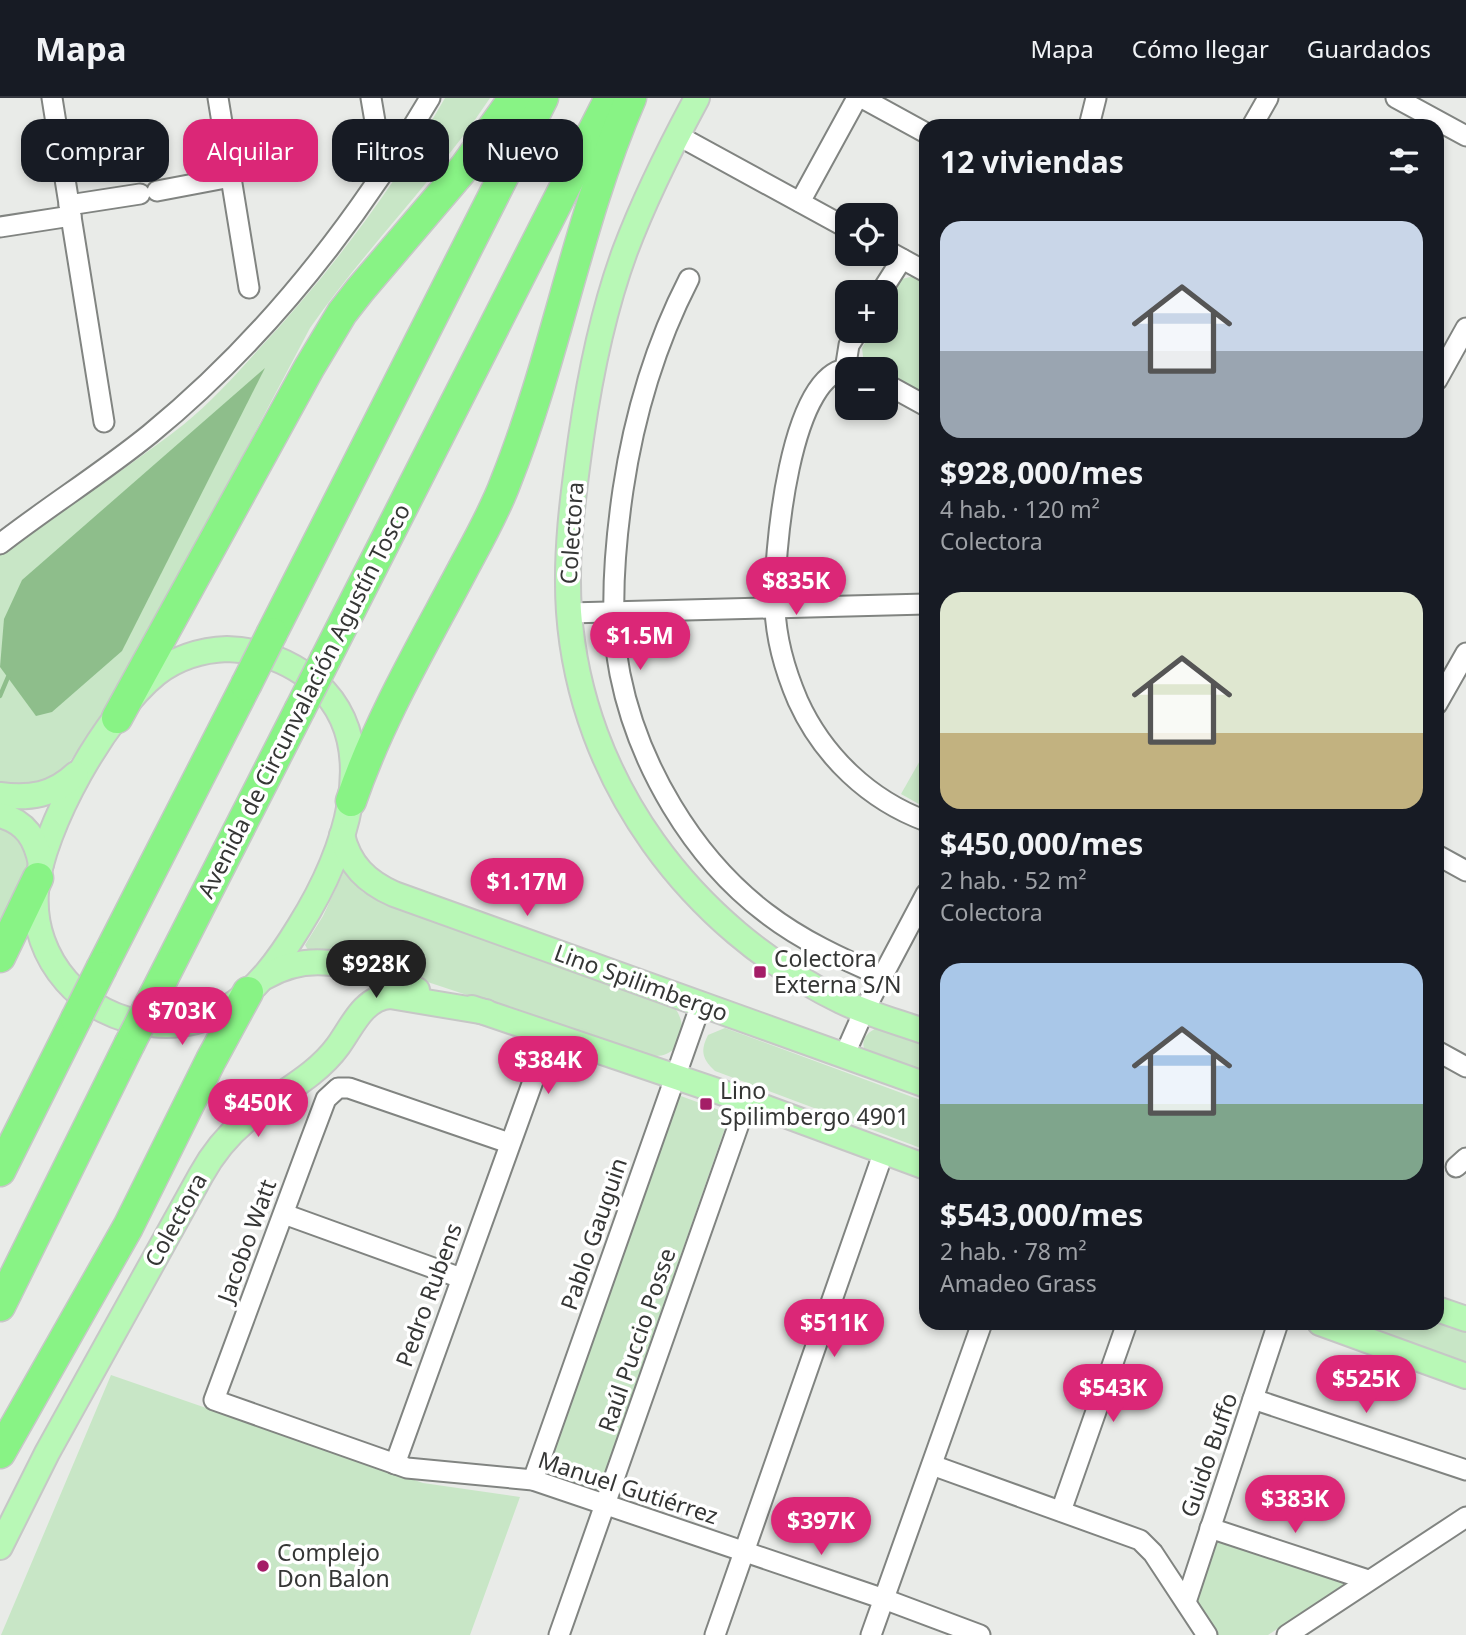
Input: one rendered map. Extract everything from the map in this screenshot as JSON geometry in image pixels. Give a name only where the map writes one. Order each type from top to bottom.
[{"type":"highway","points":[[117,718],[328,336],[367,281],[464,168],[514,98]]},
{"type":"highway","points":[[0,1171],[543,98]]},
{"type":"highway","name":"Avenida de Circunvalación Agustín Tosco","points":[[0,1306],[129,1045],[610,98]]},
{"type":"highway","points":[[351,801],[380,728],[503,490],[527,420],[593,198],[631,98]]},
{"type":"highway","points":[[0,957],[40,871]]},
{"type":"highway","points":[[0,1452],[128,1227],[215,1052],[255,985]]},
{"type":"main road","name":"Colectora","points":[[697,98],[648,195],[624,253],[609,300],[587,395],[568,570],[569,613],[579,679],[598,740],[624,797],[655,847],[689,889],[748,945],[795,976],[842,1002],[919,1030]]},
{"type":"main road","points":[[227,649],[268,655],[309,677],[342,719],[351,751],[351,801],[342,835],[312,906],[284,951],[255,985],[235,1003],[213,1015],[177,1024],[154,1025],[132,1022],[98,1008],[71,987],[49,955],[37,920],[36,893],[40,871],[57,820],[82,769],[117,718],[159,672],[184,657],[227,649]]},
{"type":"main road","points":[[0,795],[20,797],[47,793],[65,784],[82,769]]},
{"type":"main road","points":[[0,815],[17,821],[28,830],[36,843],[40,871]]},
{"type":"main road","name":"Lino Spilimbergo","points":[[342,835],[354,864],[370,882],[380,888],[919,1082]]},
{"type":"main road","points":[[255,985],[278,970],[295,964],[329,962],[747,1101],[919,1164]]},
{"type":"main road","name":"Colectora","points":[[0,1547],[47,1453],[201,1175],[234,1130],[322,1063],[337,1048],[362,1011],[374,999],[390,996],[486,1012]]},
{"type":"main road","points":[[1444,1312],[1466,1320]]},
{"type":"main road","points":[[1339,1330],[1466,1376]]},
{"type":"street","points":[[52,98],[104,422]]},
{"type":"street","points":[[218,98],[221,119]]},
{"type":"street","points":[[371,98],[375,119]]},
{"type":"street","points":[[0,544],[151,433],[195,395],[250,341],[337,241],[376,185],[430,98]]},
{"type":"street","points":[[800,202],[859,98],[919,129]]},
{"type":"street","points":[[1091,119],[1096,98]]},
{"type":"street","points":[[1256,119],[1268,98]]},
{"type":"street","points":[[1396,98],[1415,118]]},
{"type":"street","points":[[1444,128],[1466,136]]},
{"type":"street","points":[[677,135],[835,221]]},
{"type":"street","points":[[0,227],[205,182]]},
{"type":"street","points":[[232,182],[249,288]]},
{"type":"street","points":[[898,257],[919,268]]},
{"type":"street","points":[[689,279],[673,309],[652,362],[627,465],[617,530],[615,613],[620,673],[628,708],[639,739],[673,807],[730,880],[765,913],[803,938],[882,976]]},
{"type":"street","points":[[1444,367],[1466,328]]},
{"type":"street","points":[[835,376],[828,379],[817,393],[801,424],[780,516],[775,609],[781,648],[798,700],[827,749],[852,777],[876,796],[919,819]]},
{"type":"street","points":[[898,391],[919,402]]},
{"type":"street","points":[[569,613],[919,604]]},
{"type":"street","points":[[1444,692],[1466,653]]},
{"type":"street","points":[[1444,859],[1466,871]]},
{"type":"street","points":[[845,1056],[864,1011],[919,907]]},
{"type":"street","name":"Pablo Gauguin","points":[[533,1480],[701,1004]]},
{"type":"street","name":"Pedro Rubens","points":[[395,1464],[550,1034]]},
{"type":"street","points":[[1444,1055],[1466,1067]]},
{"type":"street","name":"Jacobo Watt","points":[[214,1400],[327,1099],[338,1088],[349,1088],[509,1143]]},
{"type":"street","name":"Raúl Puccio Posse","points":[[558,1635],[747,1101]]},
{"type":"street","points":[[715,1635],[884,1151]]},
{"type":"street","points":[[284,1214],[461,1278]]},
{"type":"street","points":[[871,1635],[980,1330]]},
{"type":"street","points":[[1061,1511],[1125,1330]]},
{"type":"street","name":"Guido Buffo","points":[[1185,1602],[1276,1330]]},
{"type":"street","points":[[1253,1399],[1466,1470]]},
{"type":"street","name":"Manuel Gutiérrez","points":[[214,1400],[407,1468],[533,1480],[980,1635]]},
{"type":"street","points":[[932,1465],[1140,1540],[1153,1553],[1207,1635]]},
{"type":"street","points":[[1287,1635],[1466,1517]]},
{"type":"street","points":[[1210,1528],[1368,1580]]},
{"type":"shaded area","points":[[445,98],[490,98],[475,119],[463,119],[463,136],[449,154],[449,119],[433,119]]},
{"type":"shaded area","points":[[392,182],[426,182],[310,328],[118,689],[62,773],[40,785],[0,786],[0,554],[115,475],[193,417],[285,321]]},
{"type":"shaded area","points":[[914,276],[919,278],[919,394],[898,383],[898,357],[863,357],[862,348],[865,343],[898,343],[898,286],[902,279]]},
{"type":"shaded area","points":[[265,368],[122,651],[52,712],[36,716],[0,667],[4,619],[22,580]]},
{"type":"shaded area","points":[[919,762],[919,804],[901,794]]},
{"type":"shaded area","points":[[0,824],[12,831],[25,846],[28,867],[0,936]]},
{"type":"shaded area","points":[[344,871],[363,892],[384,903],[674,1007],[682,1025],[679,1042],[667,1054],[648,1055],[343,954],[308,950],[305,945],[323,916]]},
{"type":"shaded area","points":[[878,1027],[919,1042],[919,1074],[867,1055],[864,1042],[870,1032]]},
{"type":"shaded area","points":[[725,1028],[919,1099],[919,1147],[715,1071],[707,1063],[704,1054],[708,1035]]},
{"type":"shaded area","points":[[678,1095],[730,1114],[598,1492],[543,1472]]},
{"type":"shaded area","points":[[1444,1322],[1466,1330],[1466,1365],[1366,1330],[1444,1330]]},
{"type":"shaded area","name":"Complejo Don Balon","points":[[111,1375],[423,1483],[520,1497],[470,1635],[1,1635]]},
{"type":"shaded area","points":[[1217,1537],[1349,1581],[1268,1635],[1218,1635],[1195,1603]]},
{"type":"waterway","points":[[0,696],[8,677]]},
{"type":"place","name":"Colectora Externa S/N","points":[[760,972]]},
{"type":"place","name":"Lino Spilimbergo 4901","points":[[706,1104]]},
{"type":"place","name":"Complejo Don Balon","points":[[263,1566]]}]
